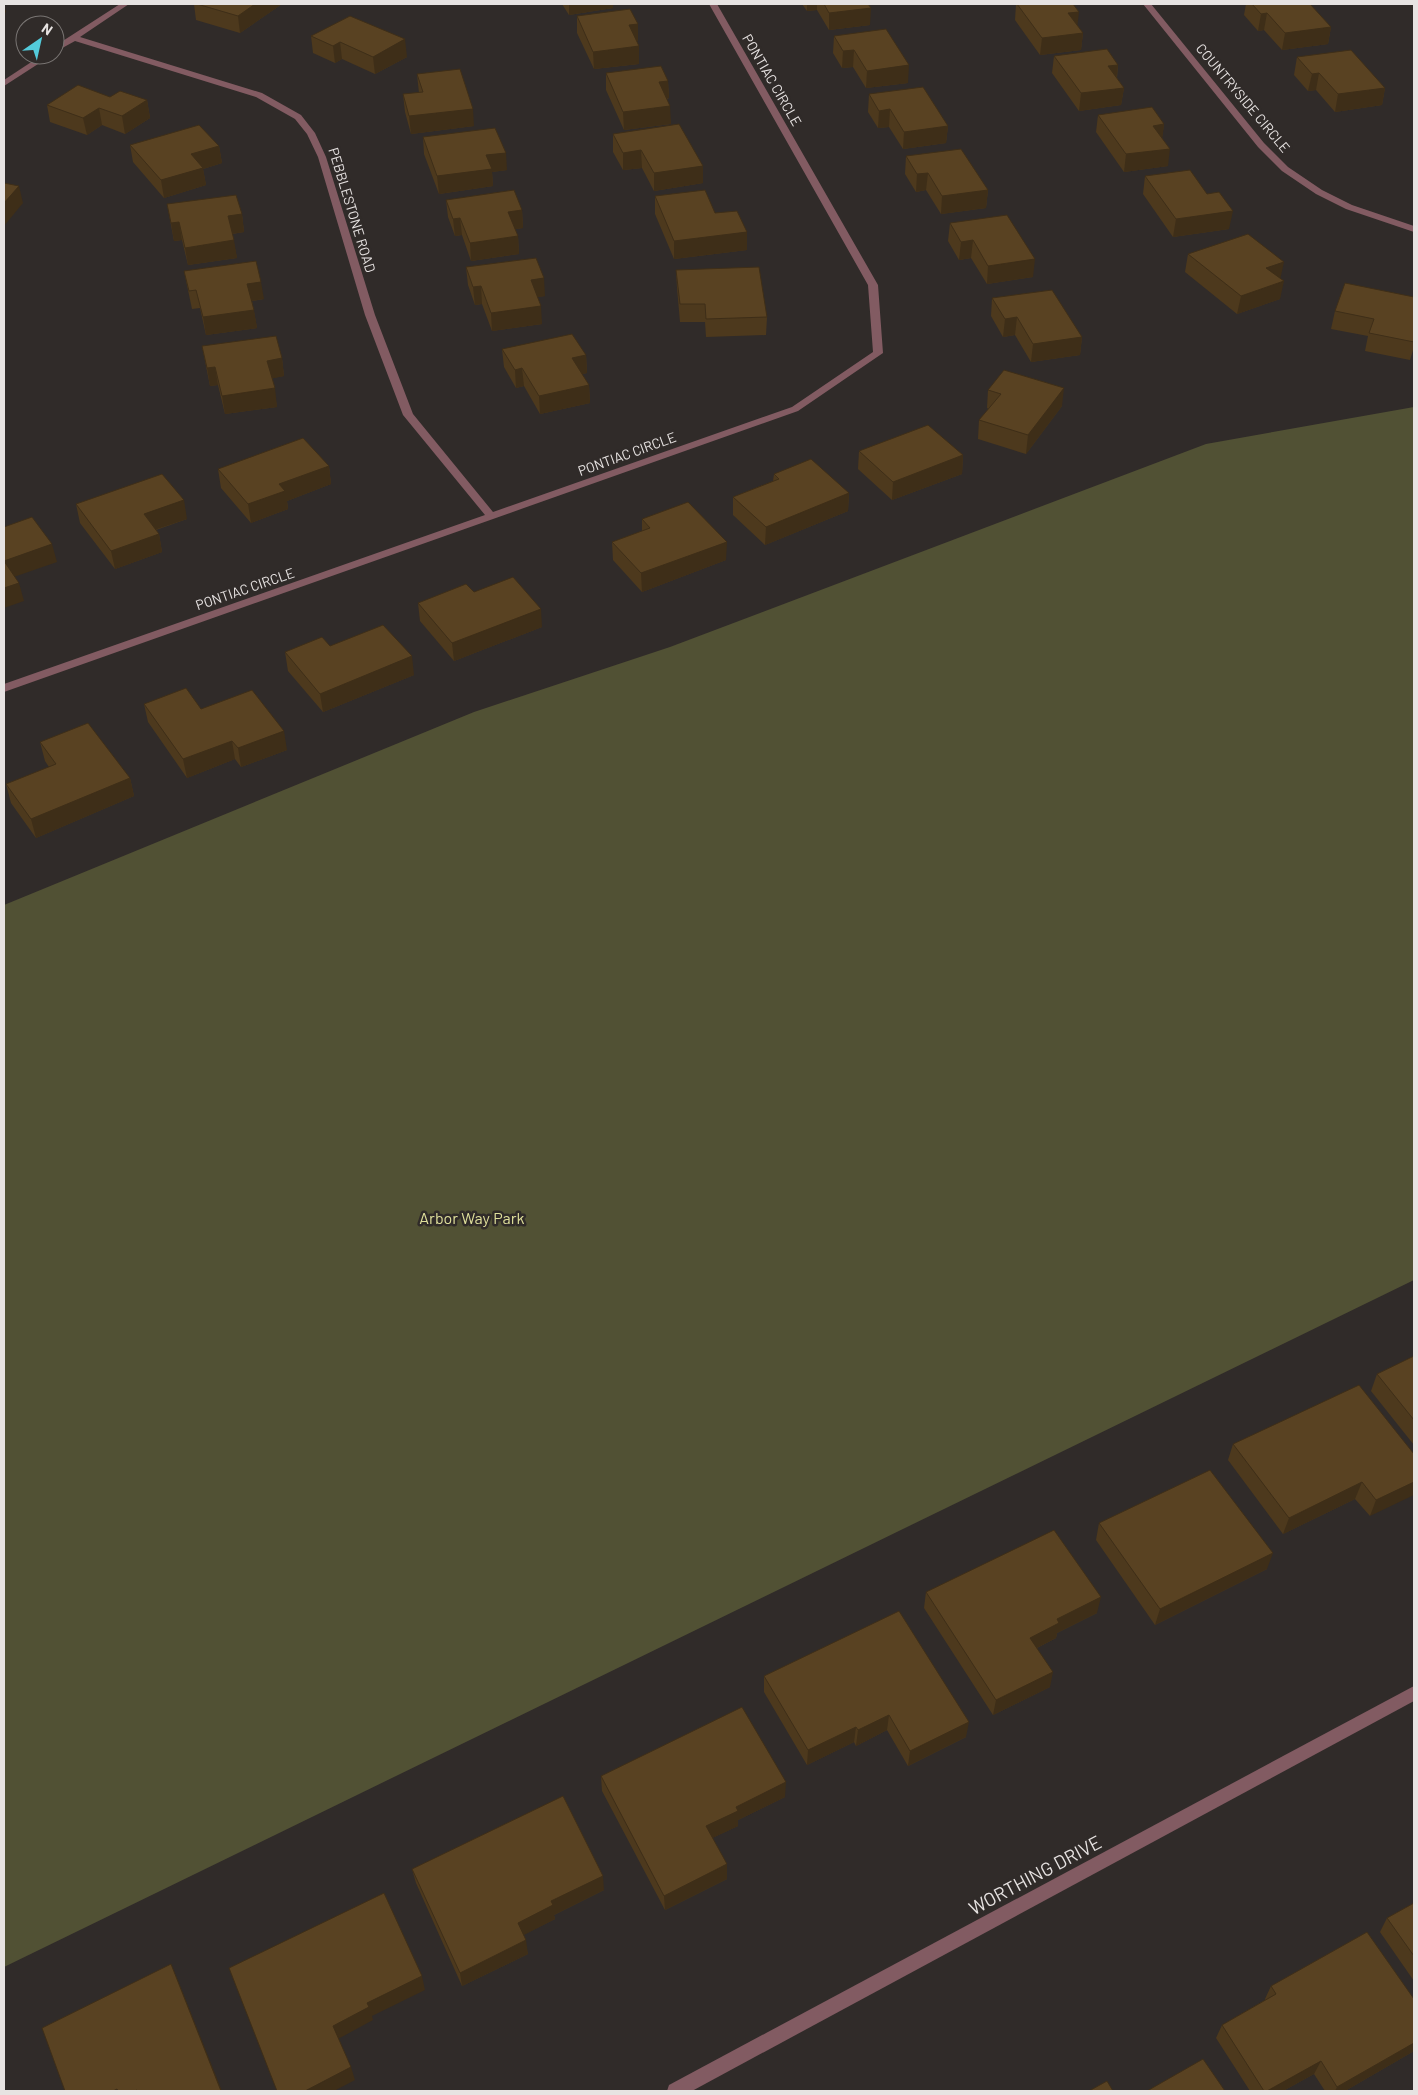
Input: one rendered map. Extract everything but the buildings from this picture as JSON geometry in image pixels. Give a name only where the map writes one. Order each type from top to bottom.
[{"type":"street","points":[[65,44],[125,4]]},
{"type":"street","name":"PONTIAC CIRCLE","points":[[4,688],[795,409],[878,353],[872,285],[713,4]]},
{"type":"street","name":"COUNTRYSIDE CIRCLE","points":[[1147,4],[1261,145],[1284,169],[1319,192],[1349,208],[1414,229]]},
{"type":"street","name":"PEBBLESTONE ROAD","points":[[74,38],[259,95],[298,117],[312,133],[322,157],[370,315],[408,415],[492,517]]},
{"type":"street","points":[[4,84],[33,65]]},
{"type":"street","name":"WORTHING DRIVE","points":[[676,2091],[1414,1694]]},
{"type":"green space","name":"Arbor Way Park","points":[[1414,407],[1414,1280],[4,1967],[4,905],[474,712],[670,647],[1206,444]]}]
